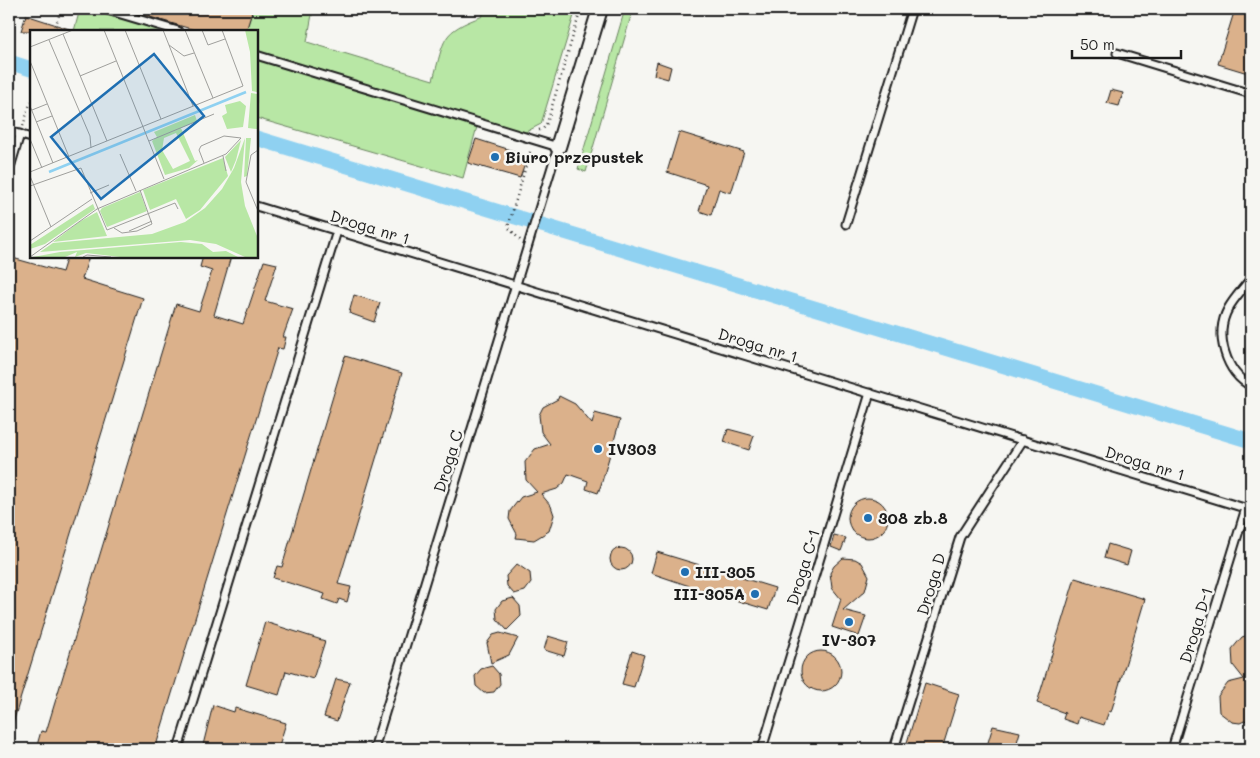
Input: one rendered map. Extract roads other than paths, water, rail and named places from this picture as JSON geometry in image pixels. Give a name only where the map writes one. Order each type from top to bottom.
[{"type":"street","points":[[558,147],[600,9]]},
{"type":"lane","points":[[104,9],[175,30]]},
{"type":"lane","points":[[846,224],[912,9]]},
{"type":"lane","points":[[1117,53],[1251,94]]},
{"type":"lane","points":[[258,56],[558,147]]},
{"type":"lane","points":[[9,131],[30,138]]},
{"type":"lane","points":[[9,171],[20,134]]},
{"type":"lane","name":"Droga C","points":[[374,749],[558,147]]},
{"type":"lane","name":"Droga nr 1","points":[[258,207],[1249,509]]},
{"type":"lane","points":[[178,749],[337,231]]},
{"type":"lane","points":[[1251,278],[1228,310],[1221,328],[1225,354],[1239,380],[1251,386]]},
{"type":"lane","name":"Droga C-1","points":[[762,749],[870,394]]},
{"type":"lane","name":"Droga D","points":[[894,749],[960,537],[1023,440]]},
{"type":"lane","name":"Droga D-1","points":[[1172,749],[1249,509]]},
{"type":"waterway","points":[[9,62],[30,69]]},
{"type":"waterway","points":[[258,139],[1251,441]]},
{"type":"place","name":"Biuro przepustek","points":[[495,157]]},
{"type":"place","name":"IV303","points":[[598,449]]},
{"type":"place","name":"308 zb.8","points":[[868,518]]},
{"type":"place","name":"III-305","points":[[685,572]]},
{"type":"place","name":"III-305A","points":[[755,594]]},
{"type":"place","name":"IV-307","points":[[849,622]]}]
